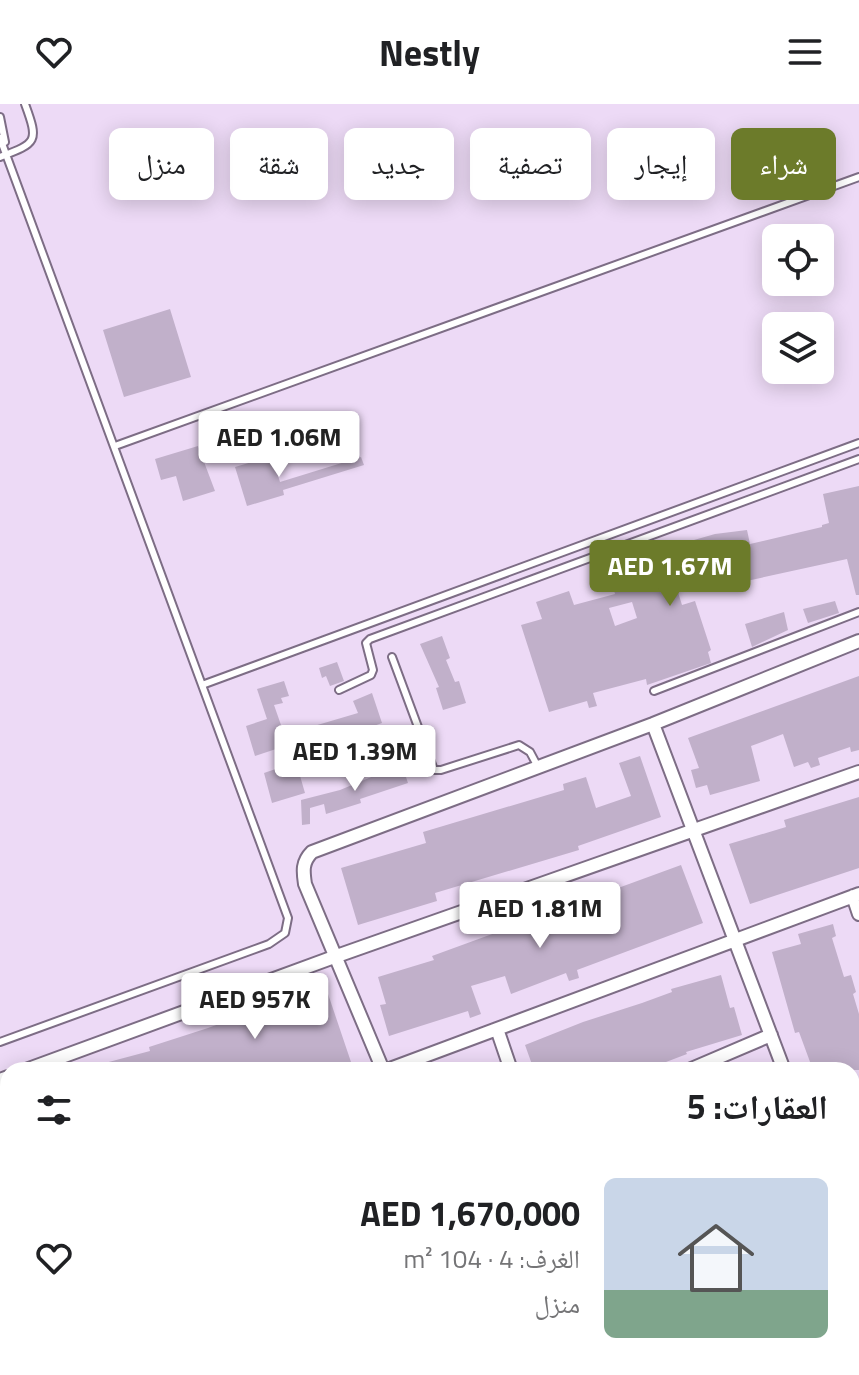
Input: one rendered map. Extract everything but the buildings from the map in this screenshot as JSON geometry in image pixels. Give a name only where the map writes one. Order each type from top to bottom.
[{"type":"street","points":[[381,1062],[305,884],[303,868],[305,859],[312,852],[653,724],[859,641]]},
{"type":"street","points":[[653,724],[781,1062]]},
{"type":"street","points":[[48,1062],[334,957],[859,772]]},
{"type":"street","points":[[407,1062],[856,895],[859,914]]},
{"type":"street","points":[[497,1029],[508,1062]]},
{"type":"street","points":[[708,1062],[771,1035]]},
{"type":"lane","points":[[4,155],[28,146],[35,135],[25,104]]},
{"type":"lane","points":[[0,117],[4,155]]},
{"type":"lane","points":[[0,138],[288,918],[285,933],[269,944],[0,1042]]},
{"type":"lane","points":[[115,446],[859,177]]},
{"type":"lane","points":[[202,685],[859,443]]},
{"type":"lane","points":[[339,690],[371,675],[373,670],[366,650],[370,639],[859,459]]},
{"type":"lane","points":[[654,691],[859,612]]},
{"type":"lane","points":[[392,657],[434,770],[519,745],[530,752],[538,767]]}]
